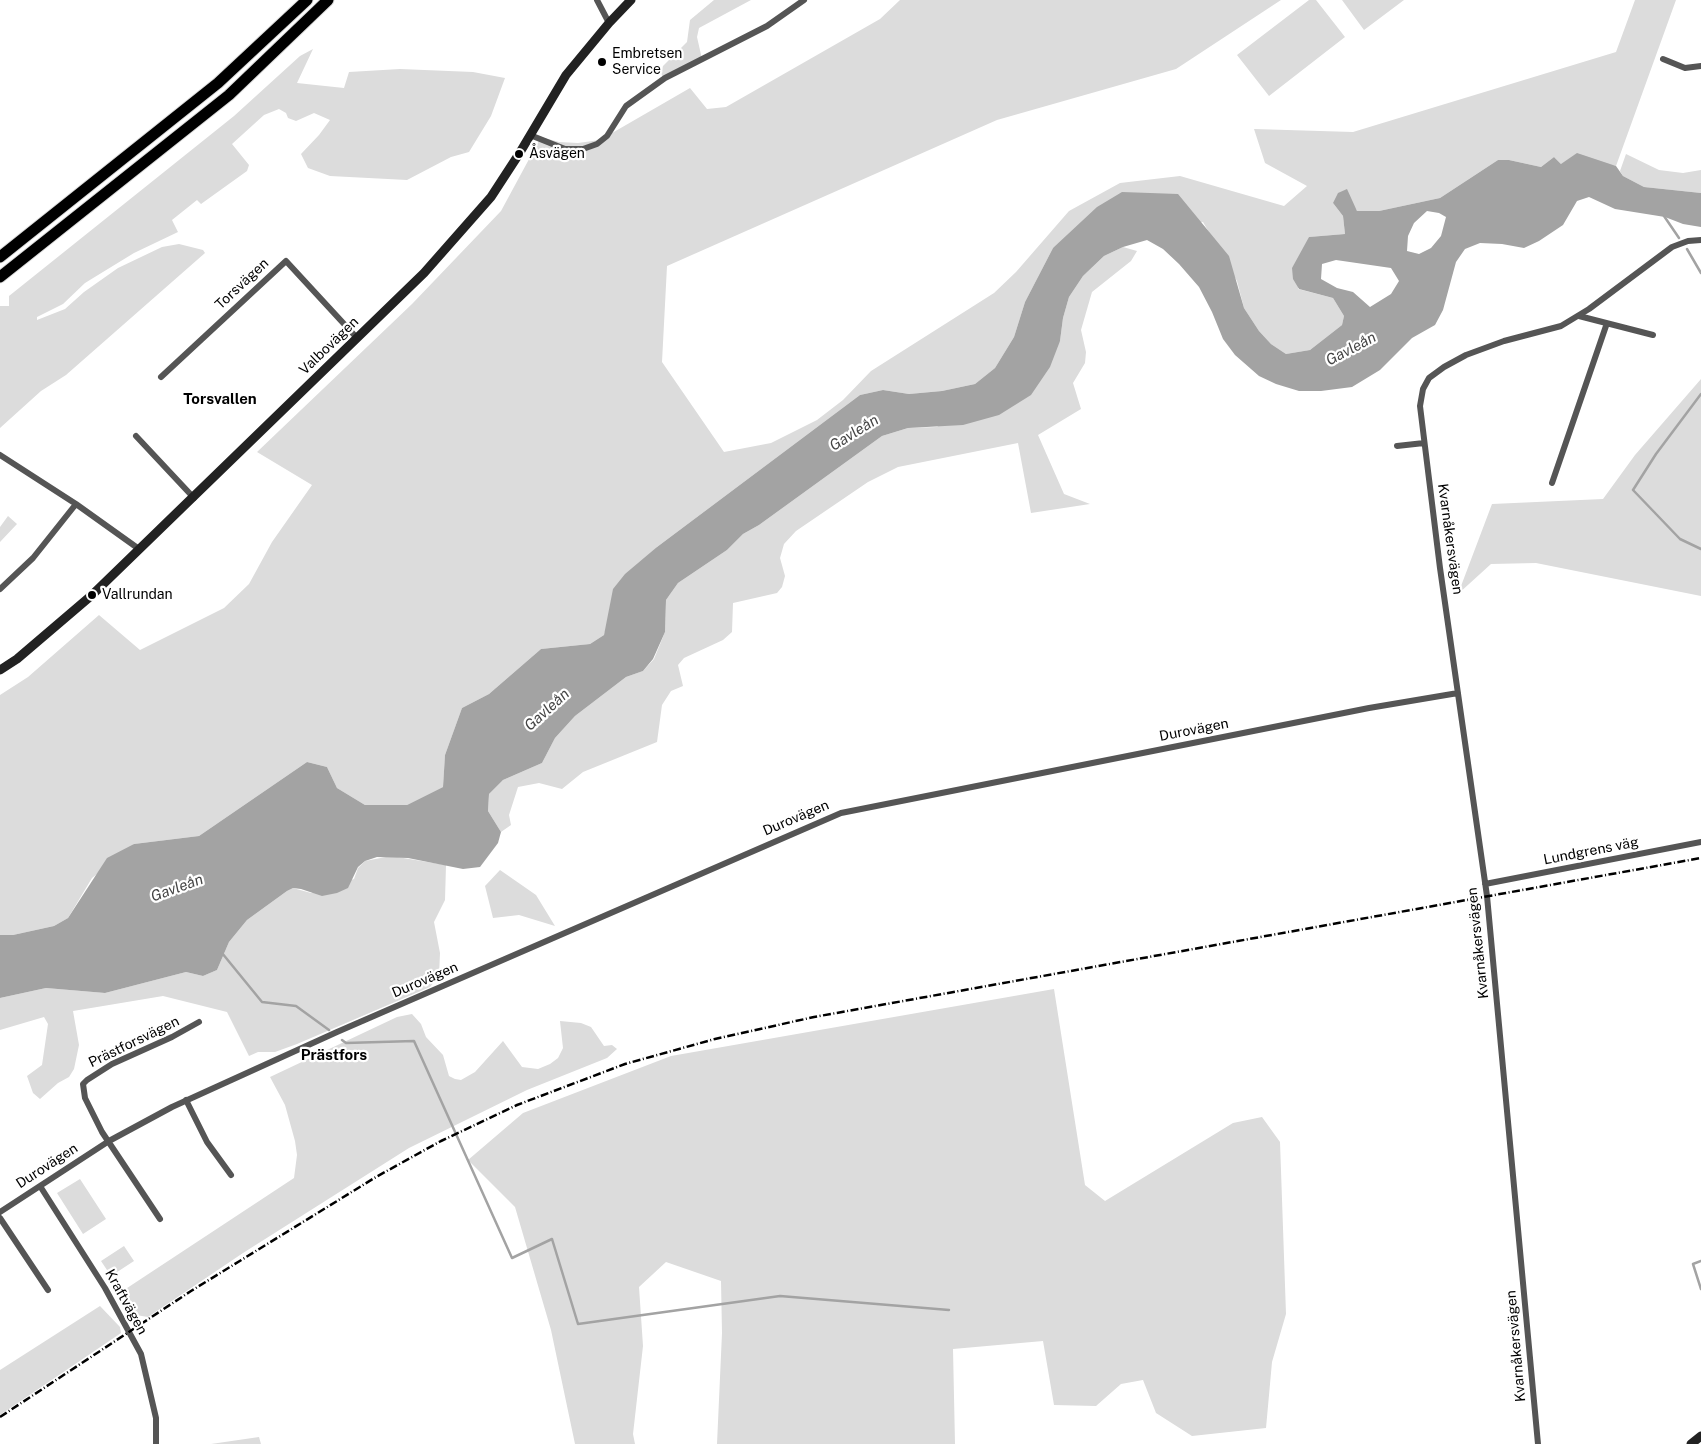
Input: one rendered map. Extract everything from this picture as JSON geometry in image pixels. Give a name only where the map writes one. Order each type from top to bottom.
[{"type":"highway","points":[[0,257],[218,83],[307,0]]},
{"type":"highway","points":[[0,277],[229,95],[328,0]]},
{"type":"main road","name":"Valbovägen","points":[[0,670],[17,659],[92,595],[424,273],[467,226],[505,178],[566,75],[609,22],[631,0]]},
{"type":"main road","points":[[1691,1444],[1701,1436]]},
{"type":"street","points":[[596,0],[609,22]]},
{"type":"street","points":[[530,135],[565,149],[583,148],[597,144],[607,136],[626,106],[665,78],[767,26],[804,0]]},
{"type":"street","points":[[1663,59],[1685,68],[1701,66]]},
{"type":"street","name":"Kvarnåkersvägen","points":[[1538,1444],[1485,884],[1420,406],[1423,389],[1429,378],[1466,355],[1512,338],[1561,326],[1579,316],[1672,247],[1688,241],[1701,240]]},
{"type":"street","name":"Torsvägen","points":[[161,377],[286,261],[357,338]]},
{"type":"street","points":[[1579,316],[1653,335]]},
{"type":"street","points":[[1552,483],[1607,323]]},
{"type":"street","points":[[136,436],[194,498]]},
{"type":"street","points":[[1397,446],[1424,442]]},
{"type":"street","points":[[0,456],[76,504],[139,549]]},
{"type":"street","points":[[0,589],[33,558],[76,504]]},
{"type":"street","name":"Durovägen","points":[[0,1212],[109,1141],[186,1100],[337,1032],[841,813],[1369,708],[1458,693]]},
{"type":"street","name":"Lundgrens väg","points":[[1485,884],[1701,842]]},
{"type":"street","name":"Prästforsvägen","points":[[109,1141],[85,1098],[83,1088],[86,1080],[112,1064],[172,1038],[199,1022]]},
{"type":"street","points":[[186,1100],[207,1142],[231,1175]]},
{"type":"street","points":[[109,1141],[160,1219]]},
{"type":"street","name":"Kraftvägen","points":[[40,1186],[105,1288],[141,1354],[156,1418],[156,1444]]},
{"type":"street","points":[[0,1218],[48,1290]]},
{"type":"shaded area","points":[[714,0],[751,0],[699,28],[697,37],[702,59],[663,78],[661,73],[663,66],[687,42],[690,20]]},
{"type":"shaded area","points":[[900,0],[1281,0],[1176,69],[997,120],[667,266],[662,362],[724,452],[771,443],[817,420],[843,400],[871,371],[994,293],[1016,272],[1069,211],[1120,183],[1180,176],[1284,206],[1307,186],[1265,163],[1254,129],[1353,132],[1616,52],[1635,0],[1676,0],[1616,166],[1603,163],[1561,164],[1554,157],[1541,167],[1509,160],[1498,160],[1440,198],[1379,211],[1357,211],[1352,202],[1333,203],[1343,216],[1345,234],[1309,237],[1298,289],[1333,298],[1344,316],[1342,325],[1310,350],[1286,354],[1271,344],[1259,331],[1244,308],[1237,281],[1203,222],[1053,248],[1025,302],[1014,337],[995,368],[975,384],[942,391],[909,394],[883,390],[860,395],[657,547],[610,614],[604,635],[590,644],[541,649],[489,694],[462,708],[445,755],[443,787],[407,805],[365,805],[337,788],[327,767],[307,762],[199,836],[134,844],[92,878],[68,918],[54,926],[13,935],[0,935],[0,695],[28,677],[99,615],[140,650],[224,608],[249,584],[272,542],[312,485],[257,452],[412,304],[501,211],[541,137],[559,142],[578,143],[600,140],[690,88],[707,109],[726,107],[880,19]]},
{"type":"shaded area","points":[[1309,0],[1316,0],[1345,37],[1269,96],[1237,55]]},
{"type":"shaded area","points":[[1342,0],[1404,0],[1364,30]]},
{"type":"shaded area","points":[[313,49],[297,83],[344,88],[349,72],[400,69],[473,72],[505,78],[491,116],[469,152],[451,157],[407,180],[330,176],[308,168],[301,154],[330,120],[314,113],[296,121],[288,118],[286,113],[279,109],[264,115],[232,144],[249,165],[247,171],[201,204],[197,200],[172,220],[178,232],[134,253],[85,283],[63,304],[37,317],[37,320],[65,309],[84,292],[118,268],[162,247],[179,244],[203,250],[205,253],[66,375],[41,391],[0,428],[0,306],[9,306],[9,296],[234,116],[300,56]]},
{"type":"shaded area","points":[[1626,154],[1659,170],[1683,173],[1701,170],[1701,193],[1644,187],[1623,176],[1620,171]]},
{"type":"shaded area","points":[[1123,247],[1137,251],[1131,261],[1092,292],[1081,330],[1086,352],[1085,363],[1073,383],[1081,409],[1038,435],[1064,494],[1090,504],[1031,513],[1018,443],[898,467],[868,482],[796,531],[784,544],[780,558],[785,576],[782,587],[777,593],[733,603],[732,632],[723,640],[684,658],[678,665],[683,686],[671,691],[662,705],[657,742],[583,772],[562,789],[539,783],[518,787],[509,815],[511,825],[501,832],[488,811],[489,794],[503,780],[542,763],[555,738],[575,716],[626,677],[643,671],[654,659],[665,632],[666,600],[678,583],[727,550],[743,534],[759,525],[882,436],[908,428],[937,427],[1060,341],[1063,318],[1069,297],[1083,276],[1104,256]]},
{"type":"shaded area","points":[[1701,379],[1701,596],[1536,563],[1491,564],[1458,594],[1492,504],[1603,499],[1635,455]]},
{"type":"shaded area","points":[[8,516],[17,524],[0,542],[0,527]]},
{"type":"shaded area","points":[[391,856],[446,865],[445,900],[434,922],[440,953],[439,976],[430,987],[297,1044],[275,1052],[258,1052],[249,1056],[227,1012],[163,996],[73,1011],[79,1045],[74,1069],[69,1077],[58,1083],[40,1099],[33,1093],[27,1076],[42,1065],[48,1024],[44,1017],[0,1030],[0,998],[46,988],[105,993],[186,972],[203,976],[217,970],[229,942],[247,920],[287,891],[293,888],[311,893],[354,879],[358,868],[365,861]]},
{"type":"shaded area","points":[[500,870],[536,895],[555,926],[519,915],[493,918],[485,886]]},
{"type":"shaded area","points":[[1054,989],[1085,1185],[1105,1201],[1233,1123],[1262,1117],[1280,1142],[1286,1314],[1272,1362],[1266,1428],[1192,1436],[1156,1413],[1143,1380],[1121,1384],[1096,1406],[1054,1405],[1043,1341],[953,1349],[955,1444],[717,1444],[722,1333],[721,1281],[666,1262],[639,1287],[643,1346],[633,1434],[635,1444],[575,1444],[551,1330],[515,1207],[468,1160],[523,1113],[671,1056]]},
{"type":"shaded area","points":[[412,1014],[421,1024],[426,1037],[443,1055],[449,1076],[455,1079],[461,1080],[475,1072],[503,1041],[522,1067],[538,1069],[550,1064],[558,1058],[563,1048],[560,1021],[581,1023],[591,1027],[604,1046],[612,1045],[617,1049],[607,1058],[527,1090],[409,1148],[243,1253],[148,1317],[130,1314],[118,1294],[294,1178],[297,1155],[295,1141],[285,1105],[270,1077],[397,1017]]},
{"type":"shaded area","points":[[80,1179],[106,1219],[83,1234],[57,1193]]},
{"type":"shaded area","points":[[124,1246],[134,1261],[111,1276],[101,1261]]},
{"type":"shaded area","points":[[100,1306],[120,1327],[121,1333],[0,1415],[0,1370]]},
{"type":"shaded area","points":[[259,1437],[261,1444],[211,1444]]},
{"type":"water","name":"Gavleån","points":[[1577,153],[1616,166],[1623,176],[1644,187],[1701,193],[1701,227],[1683,224],[1665,217],[1615,209],[1589,197],[1577,201],[1563,225],[1539,241],[1524,248],[1480,243],[1465,249],[1456,262],[1443,310],[1435,325],[1412,338],[1380,370],[1352,387],[1321,391],[1299,391],[1276,384],[1259,376],[1235,355],[1223,339],[1199,287],[1179,264],[1163,249],[1147,240],[1123,247],[1104,256],[1083,276],[1069,297],[1063,318],[1060,341],[1050,367],[1031,395],[999,415],[963,425],[908,428],[882,436],[759,525],[743,534],[727,550],[678,583],[666,600],[665,632],[653,659],[643,671],[626,677],[575,716],[555,738],[542,763],[503,780],[489,794],[488,811],[501,832],[498,843],[480,867],[463,869],[408,858],[377,857],[365,861],[358,867],[348,888],[337,893],[322,896],[301,889],[293,888],[287,891],[247,920],[229,942],[217,970],[203,976],[186,972],[105,993],[46,988],[0,998],[0,935],[13,935],[54,926],[68,918],[107,858],[134,844],[199,836],[307,762],[327,767],[337,788],[365,805],[407,805],[443,787],[445,755],[462,708],[489,694],[541,649],[590,644],[604,635],[613,589],[625,574],[657,547],[860,395],[883,390],[909,394],[942,391],[975,384],[995,368],[1014,337],[1025,302],[1053,248],[1097,207],[1122,192],[1178,194],[1229,256],[1244,308],[1259,331],[1271,344],[1286,354],[1310,350],[1342,325],[1344,316],[1333,298],[1299,289],[1293,279],[1292,268],[1309,237],[1345,234],[1343,216],[1333,203],[1338,193],[1347,189],[1357,211],[1379,211],[1440,198],[1498,160],[1509,160],[1541,167],[1554,157],[1561,164]],"holes":[[[1427,211],[1439,213],[1446,217],[1441,236],[1431,248],[1419,254],[1407,251],[1408,236],[1414,223]],[[1336,260],[1391,268],[1399,281],[1391,294],[1370,307],[1353,292],[1337,288],[1321,279],[1322,264]]]},
{"type":"waterway","points":[[1664,216],[1679,238]]},
{"type":"waterway","points":[[1687,249],[1701,273]]},
{"type":"waterway","points":[[1701,394],[1656,454],[1633,490],[1680,539],[1701,549]]},
{"type":"waterway","points":[[222,953],[262,1002],[296,1006],[329,1030]]},
{"type":"waterway","points":[[342,1040],[346,1043],[414,1041],[512,1258],[552,1239],[578,1324],[780,1296],[949,1310]]},
{"type":"waterway","points":[[1701,1261],[1693,1264],[1701,1289]]},
{"type":"railway","points":[[0,1417],[191,1291],[376,1177],[441,1141],[517,1105],[625,1064],[715,1039],[814,1017],[1701,858]]},
{"type":"place","name":"Embretsen Service","points":[[602,62]]},
{"type":"place","name":"Åsvägen","points":[[519,154]]},
{"type":"place","name":"Vallrundan","points":[[92,595]]},
{"type":"district","name":"Torsvallen","points":[[220,399]]},
{"type":"district","name":"Prästfors","points":[[334,1055]]}]
